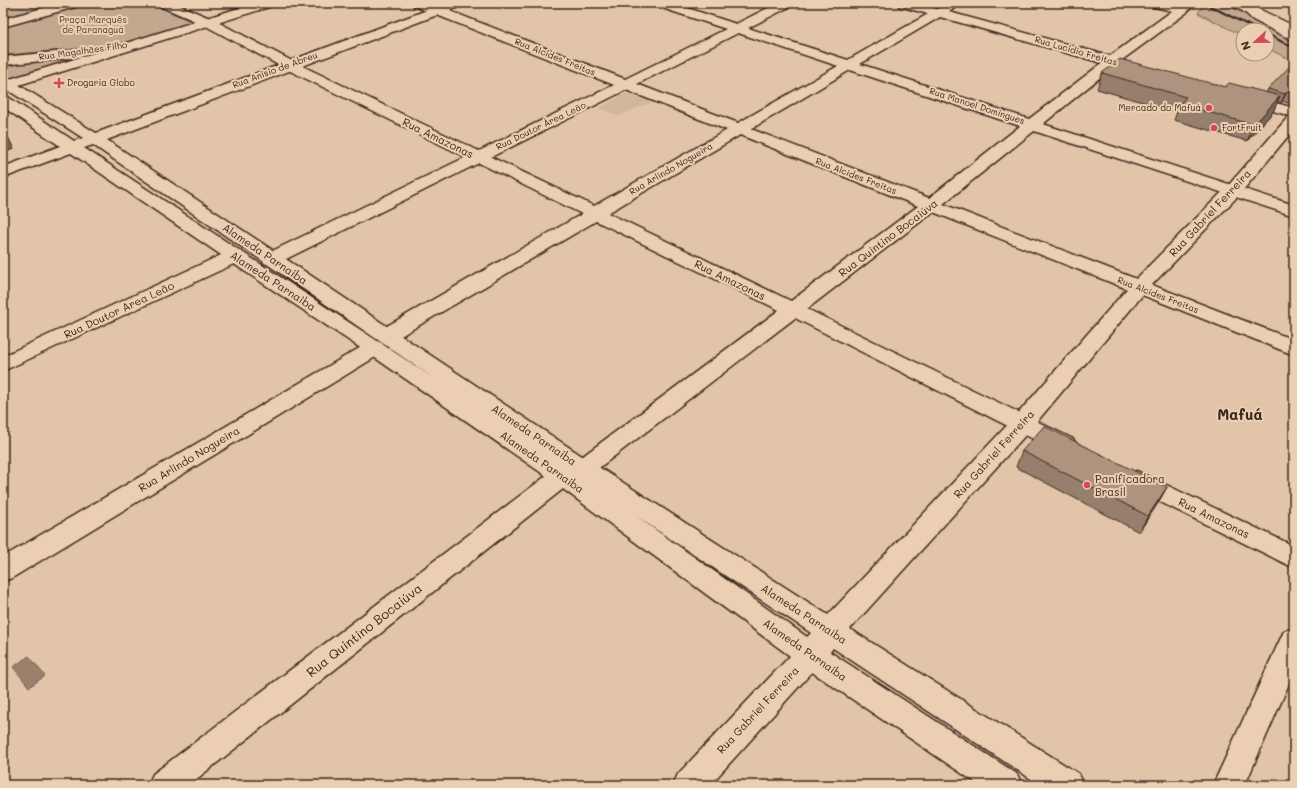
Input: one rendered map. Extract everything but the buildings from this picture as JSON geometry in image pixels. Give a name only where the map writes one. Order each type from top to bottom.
[{"type":"street","points":[[3,23],[75,3]]},
{"type":"street","name":"Rua Amazonas","points":[[164,3],[208,22],[289,65],[592,214],[794,310],[1079,452]]},
{"type":"street","name":"Rua Magalhães Filho","points":[[6,82],[161,37],[268,3]]},
{"type":"street","name":"Rua Alcides Freitas","points":[[418,3],[1294,348]]},
{"type":"street","name":"Rua Anísio de Abreu","points":[[3,172],[456,3]]},
{"type":"street","name":"Rua Manoel Domingues","points":[[660,3],[1294,211]]},
{"type":"street","name":"Rua Doutor Área Leão","points":[[271,259],[625,85],[787,3]]},
{"type":"street","name":"Rua Lucidio Freitas","points":[[903,3],[1134,67]]},
{"type":"street","name":"Rua Arlindo Nogueira","points":[[3,570],[592,214],[739,130],[955,3]]},
{"type":"street","points":[[1154,3],[1186,6]]},
{"type":"street","points":[[1246,5],[1294,21]]},
{"type":"street","points":[[1246,5],[1294,31]]},
{"type":"street","points":[[1246,5],[1269,24],[1294,37]]},
{"type":"street","name":"Rua Quintino Bocaiúva","points":[[164,785],[573,472],[794,310],[931,206],[1112,61],[1186,6]]},
{"type":"street","name":"Rua Magalhães Filho","points":[[3,60],[83,53],[135,44],[161,37]]},
{"type":"street","name":"Alameda Parnaíba","points":[[6,82],[94,138],[271,259],[381,341]]},
{"type":"street","points":[[1233,95],[1294,113]]},
{"type":"street","points":[[3,100],[73,146]]},
{"type":"street","name":"Rua Gabriel Ferreira","points":[[689,785],[1022,424],[1139,287],[1233,191],[1294,119]]},
{"type":"street","name":"Alameda Parnaiba","points":[[73,146],[235,256],[381,341],[573,472],[809,654],[1006,785]]},
{"type":"street","name":"Rua Doutor Area Leão","points":[[3,364],[235,256]]},
{"type":"street","name":"Alameda Parnaíba","points":[[573,472],[830,631],[1068,785]]},
{"type":"street","name":"Rua Amazonas","points":[[1122,473],[1294,558]]},
{"type":"street","points":[[1229,785],[1294,640]]},
{"type":"shaded area","points":[[627,93],[652,102],[618,116],[599,108]]},
{"type":"shaded area","points":[[29,656],[45,676],[29,687],[13,667]]},
{"type":"green space","name":"Praça Marquês de Paranaguá","points":[[3,3],[66,3],[3,20]]},
{"type":"green space","name":"Praça Marquês de Paranaguá","points":[[90,3],[150,3],[194,23],[143,39],[105,47],[3,55],[3,27]]},
{"type":"green space","points":[[1205,3],[1223,3],[1259,22],[1235,22],[1235,32],[1198,13]]},
{"type":"green space","points":[[1275,30],[1294,40],[1294,62],[1275,52]]},
{"type":"green space","name":"Praça Marquês de Paranaguá","points":[[90,55],[11,80],[3,75],[3,65]]},
{"type":"railway","points":[[1204,3],[1242,22]]},
{"type":"railway","points":[[1275,38],[1294,48]]},
{"type":"place","name":"Drogaria Globo","points":[[59,83]]},
{"type":"place","name":"Mercado do Mafuá","points":[[1209,108]]},
{"type":"place","name":"FortFruit","points":[[1214,128]]},
{"type":"place","name":"Panificadora Brasil","points":[[1087,485]]},
{"type":"district","name":"Mafuá","points":[[1240,415]]}]
